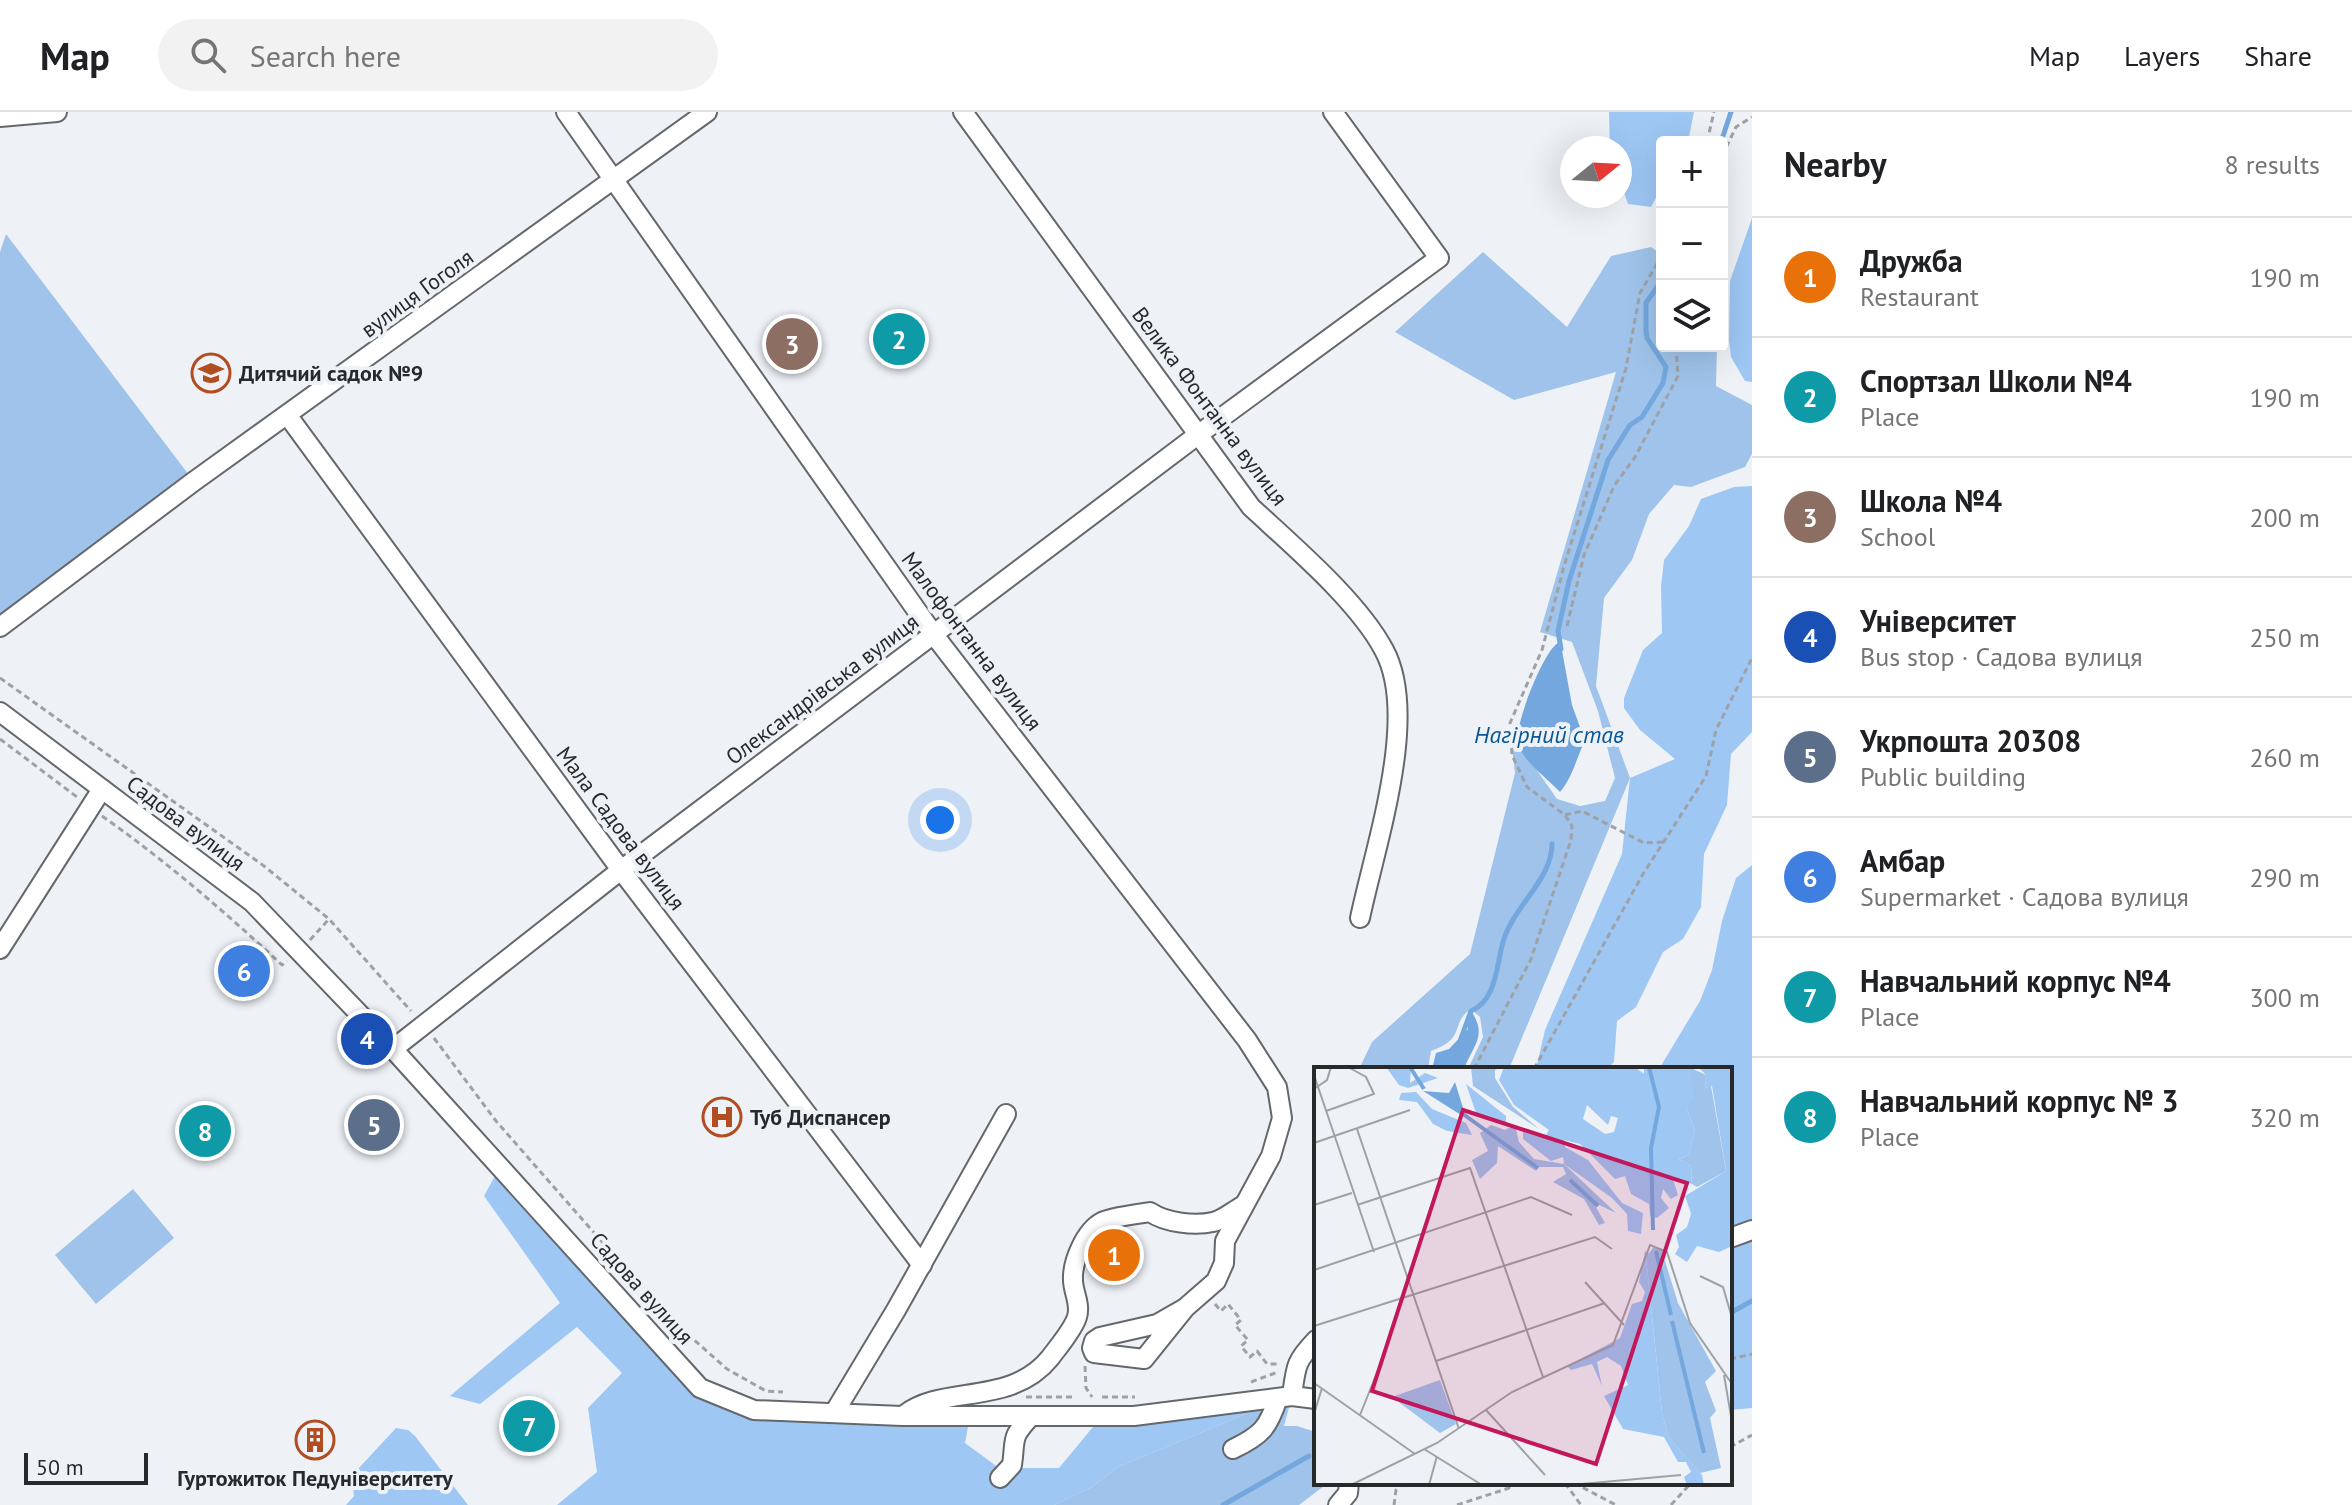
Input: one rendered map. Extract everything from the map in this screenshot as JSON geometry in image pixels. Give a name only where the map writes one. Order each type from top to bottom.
[{"type":"street","points":[[0,117],[57,112]]},
{"type":"street","name":"Малофонтанна вулиця","points":[[566,112],[934,635],[1247,1040],[1277,1087],[1282,1118],[1271,1156],[1225,1241],[1224,1263],[1216,1281],[1185,1308]]},
{"type":"street","name":"вулиця Гоголя","points":[[0,627],[193,482],[707,112]]},
{"type":"street","name":"Велика Фонтанна вулиця","points":[[963,112],[1251,507],[1367,623],[1385,651],[1397,685],[1396,754],[1360,918]]},
{"type":"street","name":"Олександрівська вулиця","points":[[393,1049],[621,870],[1199,434],[1439,258],[1333,112]]},
{"type":"street","name":"Мала Садова вулиця","points":[[288,416],[621,870],[922,1265]]},
{"type":"street","name":"Садова вулиця","points":[[0,712],[252,902],[393,1049],[700,1388],[754,1410],[902,1416],[1134,1416],[1285,1397],[1314,1399]]},
{"type":"street","name":"Садова вулиця","points":[[0,949],[102,789]]},
{"type":"street","points":[[834,1413],[922,1265],[1006,1114]]},
{"type":"street","points":[[902,1416],[916,1405],[1003,1389],[1048,1360],[1077,1317],[1073,1281],[1077,1252],[1103,1221],[1150,1212],[1157,1217],[1178,1221],[1214,1222],[1244,1205]]},
{"type":"street","points":[[1732,1237],[1752,1230]]},
{"type":"street","points":[[1185,1308],[1144,1359],[1094,1353],[1092,1345],[1097,1339],[1165,1322],[1185,1308]]},
{"type":"street","points":[[1077,1317],[1089,1319],[1106,1329],[1124,1332]]},
{"type":"street","points":[[1233,1449],[1265,1429],[1285,1397],[1300,1356],[1314,1342]]},
{"type":"street","points":[[1000,1478],[1012,1465],[1016,1433],[1031,1416]]},
{"type":"street","points":[[1338,1505],[1348,1493],[1349,1485]]},
{"type":"path","points":[[1708,136],[1714,112]]},
{"type":"path","points":[[1728,144],[1736,127],[1752,117]]},
{"type":"path","points":[[1475,1067],[1531,959],[1571,840],[1572,826],[1565,815],[1527,787],[1512,755],[1510,723],[1542,650],[1564,566],[1626,368],[1640,293],[1656,265]]},
{"type":"path","points":[[1567,626],[1584,555],[1614,486],[1635,457],[1678,376],[1676,352]]},
{"type":"path","points":[[1535,1067],[1643,874],[1706,776],[1716,730],[1752,658]]},
{"type":"path","points":[[0,739],[143,845],[282,965],[329,919]]},
{"type":"path","points":[[1565,815],[1582,811],[1644,843],[1665,842]]},
{"type":"path","points":[[1212,1300],[1221,1311],[1228,1304],[1241,1320],[1235,1325],[1248,1340],[1241,1346],[1250,1357],[1257,1351],[1267,1364],[1296,1365]]},
{"type":"path","points":[[1092,1397],[1086,1388],[1085,1362],[1094,1353]]},
{"type":"path","points":[[1732,1359],[1752,1354]]},
{"type":"path","points":[[1732,1446],[1752,1435]]},
{"type":"path","points":[[1394,1505],[1396,1490],[1400,1485]]},
{"type":"path","points":[[1457,1505],[1499,1493],[1510,1485]]},
{"type":"path","points":[[1566,1485],[1581,1505]]},
{"type":"path","points":[[1578,1485],[1616,1505]]},
{"type":"path","points":[[1671,1505],[1689,1485]]},
{"type":"shaded area","points":[[1609,112],[1694,112],[1689,136],[1656,136],[1656,198],[1651,207],[1632,205],[1632,136],[1610,136]]},
{"type":"shaded area","points":[[1752,218],[1752,382],[1745,381],[1731,357],[1729,340],[1730,281]]},
{"type":"shaded area","points":[[6,234],[189,475],[0,624],[0,252]]},
{"type":"shaded area","points":[[1651,247],[1656,251],[1656,352],[1717,352],[1716,386],[1752,405],[1752,454],[1745,467],[1691,487],[1674,485],[1649,514],[1632,560],[1604,598],[1596,686],[1630,778],[1510,1067],[1469,1067],[1483,1037],[1480,1017],[1471,1009],[1461,1019],[1454,1036],[1431,1051],[1428,1067],[1360,1067],[1372,1042],[1470,954],[1515,773],[1512,748],[1518,743],[1557,799],[1580,806],[1605,801],[1615,778],[1598,711],[1572,642],[1540,632],[1616,372],[1514,400],[1395,332],[1483,252],[1567,327],[1611,256]]},
{"type":"shaded area","points":[[1752,486],[1752,732],[1731,754],[1727,805],[1704,854],[1701,907],[1683,939],[1663,952],[1636,1007],[1617,1021],[1614,1062],[1609,1067],[1536,1067],[1545,1030],[1622,854],[1630,778],[1675,759],[1640,730],[1624,708],[1624,698],[1643,650],[1662,633],[1664,560],[1689,526],[1701,499],[1734,487]]},
{"type":"shaded area","points":[[1752,865],[1752,1408],[1732,1410],[1732,1067],[1660,1067],[1700,1001],[1712,970],[1722,921],[1736,878]]},
{"type":"shaded area","points":[[500,1167],[700,1388],[754,1410],[970,1416],[965,1443],[999,1468],[1059,1468],[1102,1416],[1292,1396],[1284,1426],[1260,1408],[1118,1467],[1092,1487],[1054,1505],[557,1505],[597,1472],[588,1408],[622,1373],[577,1327],[480,1404],[450,1396],[560,1303],[484,1196]]},
{"type":"shaded area","points":[[133,1189],[174,1238],[96,1304],[55,1255]]},
{"type":"shaded area","points":[[1260,1408],[1284,1426],[1314,1431],[1314,1485],[1325,1485],[1299,1505],[1054,1505],[1092,1487],[1118,1467]]},
{"type":"shaded area","points":[[396,1428],[408,1430],[415,1436],[468,1505],[346,1505],[354,1496],[352,1479],[358,1469]]},
{"type":"water","name":"Нагірний став","points":[[1558,643],[1561,645],[1572,705],[1585,741],[1560,792],[1526,758],[1517,737],[1537,675]]},
{"type":"water","points":[[1471,1011],[1479,1034],[1465,1067],[1432,1067],[1436,1053],[1449,1049],[1468,1029],[1467,1017]]},
{"type":"waterway","points":[[1723,136],[1731,112]]},
{"type":"waterway","points":[[1656,289],[1646,303],[1646,331],[1656,352]]},
{"type":"waterway","points":[[1561,649],[1558,631],[1569,581],[1608,460],[1630,425],[1642,417],[1663,383],[1666,367],[1656,352]]},
{"type":"waterway","points":[[1460,1041],[1471,1011],[1480,1006],[1491,989],[1509,927],[1546,869],[1552,844]]},
{"type":"waterway","points":[[1732,1312],[1752,1301]]},
{"type":"waterway","points":[[1223,1505],[1309,1456]]},
{"type":"place","name":"Спортзал Школи №4","points":[[899,339]]},
{"type":"place","name":"Школа №4","points":[[792,344]]},
{"type":"place","name":"Дитячий садок №9","points":[[211,373]]},
{"type":"place","name":"Амбар","points":[[244,971]]},
{"type":"place","name":"Університет","points":[[367,1039]]},
{"type":"place","name":"Туб Диспансер","points":[[722,1117]]},
{"type":"place","name":"Укрпошта 20308","points":[[374,1125]]},
{"type":"place","name":"Навчальний корпус № 3","points":[[205,1131]]},
{"type":"place","name":"Дружба","points":[[1114,1255]]},
{"type":"place","name":"Навчальний корпус №4","points":[[529,1426]]},
{"type":"place","name":"Гуртожиток Педуніверситету","points":[[315,1440]]}]
